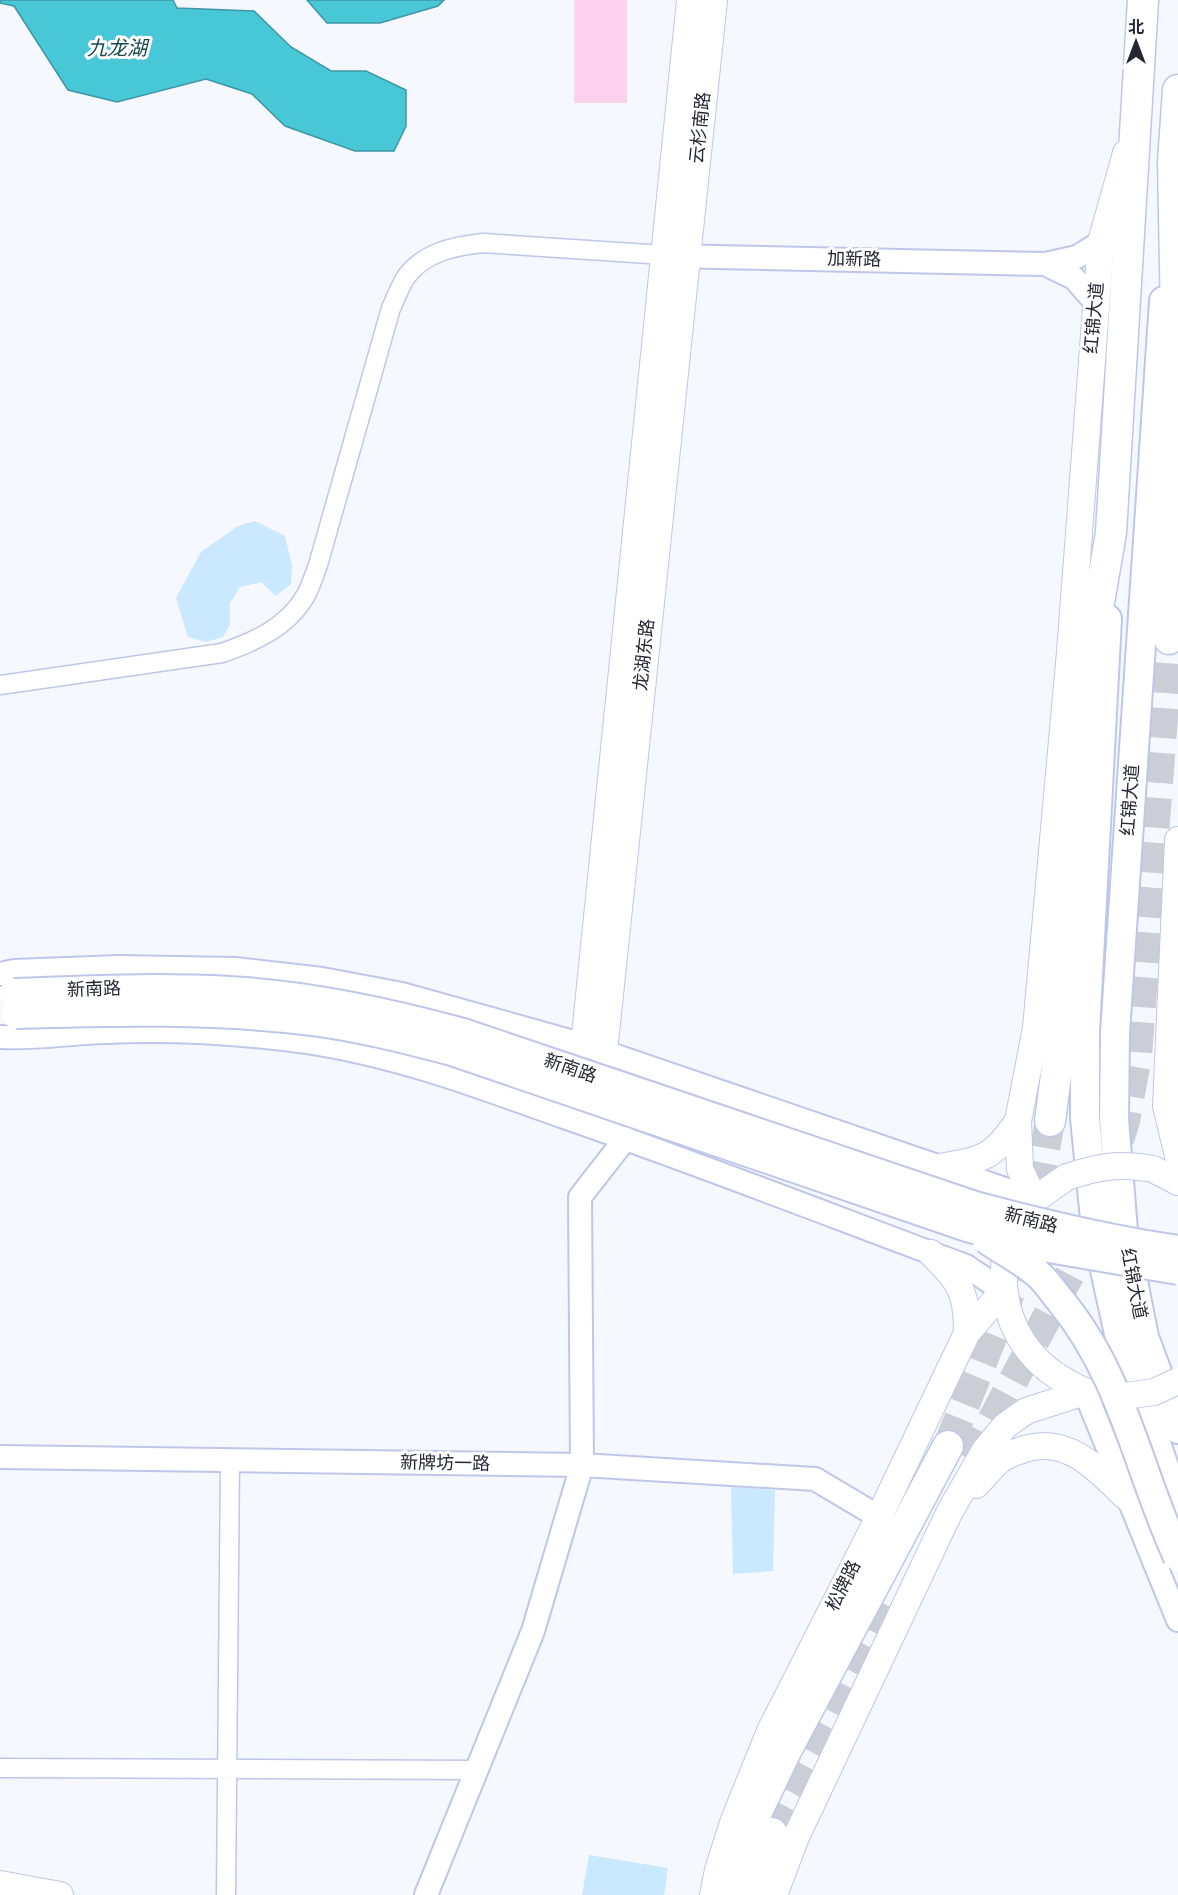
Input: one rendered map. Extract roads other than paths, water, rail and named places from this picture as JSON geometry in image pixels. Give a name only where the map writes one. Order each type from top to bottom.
[{"type":"highway","name":"红锦大道","points":[[1050,1121],[1063,1022],[1089,660],[1111,533],[1143,0]]},
{"type":"highway","name":"红锦大道","points":[[1169,639],[1178,421],[1173,162],[1178,90]]},
{"type":"highway","name":"松牌路","points":[[724,1895],[752,1822],[786,1751],[948,1446]]},
{"type":"highway","points":[[749,1895],[772,1833]]},
{"type":"main road","name":"云杉南路","points":[[676,256],[690,0]]},
{"type":"main road","name":"云杉南路","points":[[676,256],[714,0]]},
{"type":"main road","name":"红锦大道","points":[[1034,1199],[1020,1169],[1018,1121],[1036,1028],[1070,652],[1101,242],[1135,118]]},
{"type":"main road","name":"红锦大道","points":[[1173,162],[1115,1033],[1114,1118],[1123,1231],[1144,1337],[1178,1429]]},
{"type":"main road","name":"龙湖东路","points":[[594,1049],[676,256]]},
{"type":"main road","name":"红锦大道","points":[[1111,533],[1085,1032],[1085,1118],[1096,1229],[1121,1343],[1178,1507]]},
{"type":"main road","points":[[1178,840],[1166,1107],[1178,1156]]},
{"type":"main road","name":"新南路","points":[[6,998],[119,989],[231,991],[320,1000],[398,1015],[463,1033],[975,1206],[1053,1227],[1122,1252]]},
{"type":"main road","name":"新南路","points":[[6,998],[117,1011],[230,1013],[315,1021],[391,1035],[452,1051],[970,1228],[1048,1248],[1122,1252]]},
{"type":"main road","points":[[940,1167],[989,1155],[1003,1144],[1018,1121]]},
{"type":"main road","points":[[1178,1182],[1153,1169],[1131,1166],[1099,1167],[1067,1177],[1034,1199],[1012,1232],[1004,1258],[1003,1291],[1012,1324],[1029,1352],[1053,1375],[1085,1392],[1125,1396],[1154,1392],[1178,1381]]},
{"type":"main road","points":[[970,1228],[1039,1275],[1072,1315],[1098,1355],[1123,1410],[1163,1525],[1178,1557]]},
{"type":"main road","points":[[1122,1252],[1178,1250]]},
{"type":"main road","points":[[1122,1252],[1178,1270]]},
{"type":"main road","points":[[931,1253],[953,1275],[963,1291],[967,1310],[967,1333]]},
{"type":"main road","name":"松牌路","points":[[713,1895],[718,1870],[734,1820],[766,1740],[879,1517],[967,1333],[1003,1291]]},
{"type":"main road","points":[[774,1895],[796,1837],[949,1513],[985,1450],[1005,1426],[1026,1411],[1085,1392]]},
{"type":"main road","points":[[949,1513],[999,1461],[1015,1452],[1035,1446],[1054,1446],[1075,1453],[1087,1460],[1126,1497]]},
{"type":"main road","points":[[0,1884],[60,1895]]},
{"type":"street","points":[[1045,264],[1077,257],[1101,242]]},
{"type":"street","points":[[0,685],[222,653],[256,641],[284,622],[305,596],[318,565],[391,308],[407,277],[428,258],[453,247],[483,243],[676,256]]},
{"type":"street","name":"加新路","points":[[676,256],[1045,264]]},
{"type":"street","points":[[1045,264],[1074,278],[1096,303]]},
{"type":"street","name":"新南路","points":[[6,998],[14,971],[118,967],[235,969],[322,979],[402,994],[594,1049],[1034,1199]]},
{"type":"street","points":[[0,1038],[106,1032],[226,1033],[309,1043],[386,1058],[442,1074],[626,1138],[966,1266],[1003,1291]]},
{"type":"street","points":[[1167,1048],[1178,1106]]},
{"type":"street","points":[[426,1895],[533,1631],[582,1465],[580,1197],[626,1138]]},
{"type":"street","points":[[1085,1392],[1178,1620]]},
{"type":"street","name":"新牌坊一路","points":[[1,1457],[582,1465],[814,1479],[879,1517]]},
{"type":"street","points":[[226,1895],[230,1461]]},
{"type":"street","points":[[0,1768],[475,1770]]},
{"type":"water","name":"九龙湖","points":[[0,0],[173,0],[177,8],[254,11],[291,47],[331,71],[366,71],[406,90],[406,126],[394,151],[355,151],[285,126],[252,94],[206,79],[117,102],[68,90],[14,6],[0,3]]},
{"type":"water","points":[[307,0],[444,0],[438,6],[380,23],[327,23]]},
{"type":"tunnel","points":[[1119,1140],[1125,1121],[1137,1056],[1169,639]]},
{"type":"tunnel","points":[[948,1446],[1026,1254],[1050,1121]]},
{"type":"tunnel","points":[[971,1460],[1070,1274],[1089,1228]]},
{"type":"tunnel","points":[[772,1833],[895,1603]]}]
